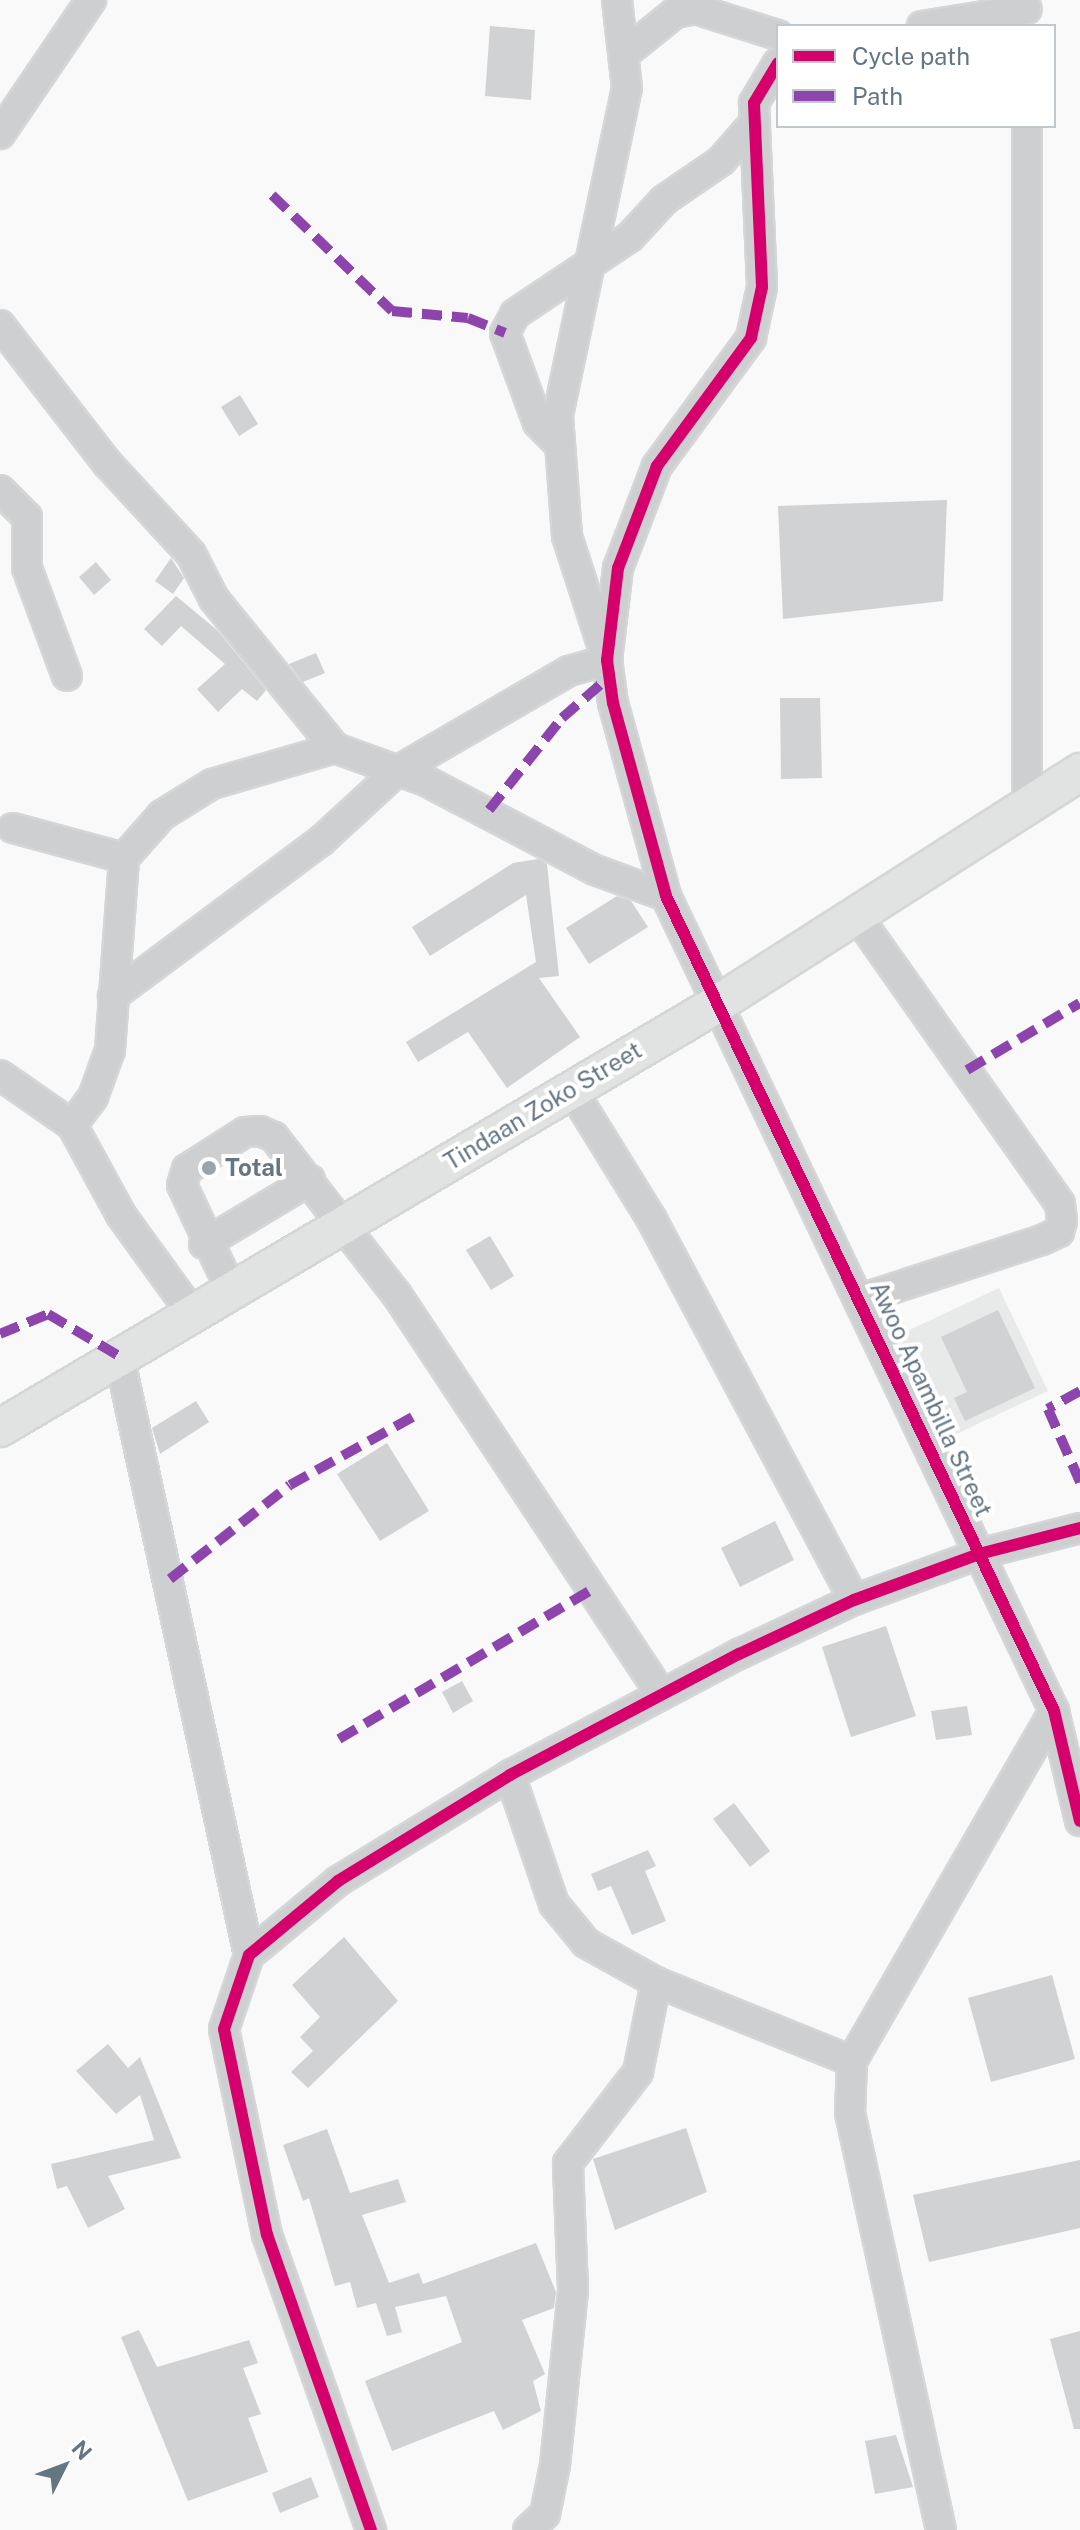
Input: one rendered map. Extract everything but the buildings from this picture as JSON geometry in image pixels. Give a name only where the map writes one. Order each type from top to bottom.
[{"type":"main road","name":"Tindaan Zoko Street","points":[[0,1428],[119,1356],[194,1316],[570,1087],[719,1003],[1027,809],[1080,772]]},
{"type":"street","points":[[0,134],[91,0]]},
{"type":"street","name":"Awoo Apambilla Street","points":[[617,0],[627,88],[593,266],[558,415],[567,536],[607,660],[666,896],[1054,1711],[1080,1821]]},
{"type":"street","points":[[624,54],[675,13],[695,9],[776,34]]},
{"type":"street","points":[[937,24],[1027,12]]},
{"type":"street","points":[[113,996],[321,841],[397,771],[569,671],[607,660],[618,568],[657,466],[751,338],[762,287],[754,103],[776,66]]},
{"type":"street","points":[[560,445],[538,423],[505,333],[515,314],[593,266],[674,192],[721,161],[755,122]]},
{"type":"street","points":[[1027,128],[1027,809]]},
{"type":"street","points":[[0,325],[108,464],[191,554],[214,599],[335,748],[489,810],[595,870],[666,896]]},
{"type":"street","points":[[0,490],[27,517],[27,568],[67,676]]},
{"type":"street","points":[[72,1125],[93,1097],[110,1050],[124,858],[162,815],[212,784],[335,748]]},
{"type":"street","points":[[13,828],[124,858]]},
{"type":"street","points":[[857,916],[1060,1204],[1062,1221],[1059,1232],[1042,1240],[860,1299]]},
{"type":"street","points":[[0,1075],[72,1125],[121,1215],[194,1316]]},
{"type":"street","points":[[570,1087],[652,1220],[854,1600]]},
{"type":"street","points":[[232,1292],[184,1203],[187,1169],[245,1132],[274,1137],[310,1180],[518,1472],[661,1694]]},
{"type":"street","points":[[204,1244],[310,1180]]},
{"type":"street","points":[[119,1356],[249,1955]]},
{"type":"street","points":[[371,2530],[267,2235],[224,2029],[249,1955],[303,1905],[510,1775],[661,1694],[854,1600],[979,1554],[1080,1528]]},
{"type":"street","points":[[941,2530],[850,2113],[852,2061],[1054,1711]]},
{"type":"street","points":[[510,1775],[554,1904],[586,1943],[656,1982],[852,2061]]},
{"type":"street","points":[[528,2530],[545,2514],[555,2465],[573,2290],[568,2163],[638,2072],[656,1982]]},
{"type":"shaded area","points":[[999,1288],[1048,1391],[935,1444],[886,1341]]},
{"type":"marked path","points":[[272,195],[392,311],[468,318],[505,333]]},
{"type":"marked path","points":[[489,810],[562,718],[609,677]]},
{"type":"marked path","points":[[967,1070],[1080,1003]]},
{"type":"marked path","points":[[0,1334],[48,1314],[119,1356]]},
{"type":"marked path","points":[[1080,1391],[1048,1409],[1080,1482]]},
{"type":"marked path","points":[[170,1579],[290,1485],[418,1414]]},
{"type":"marked path","points":[[339,1739],[593,1589]]},
{"type":"cycle path","points":[[776,66],[754,103],[762,287],[751,338],[657,466],[618,568],[607,660],[613,703],[666,896],[1054,1711],[1080,1821]]},
{"type":"cycle path","points":[[371,2530],[267,2235],[224,2029],[249,1955],[338,1881],[510,1775],[739,1654],[854,1600],[979,1554],[1080,1528]]},
{"type":"place","name":"Total","points":[[209,1168]]}]
